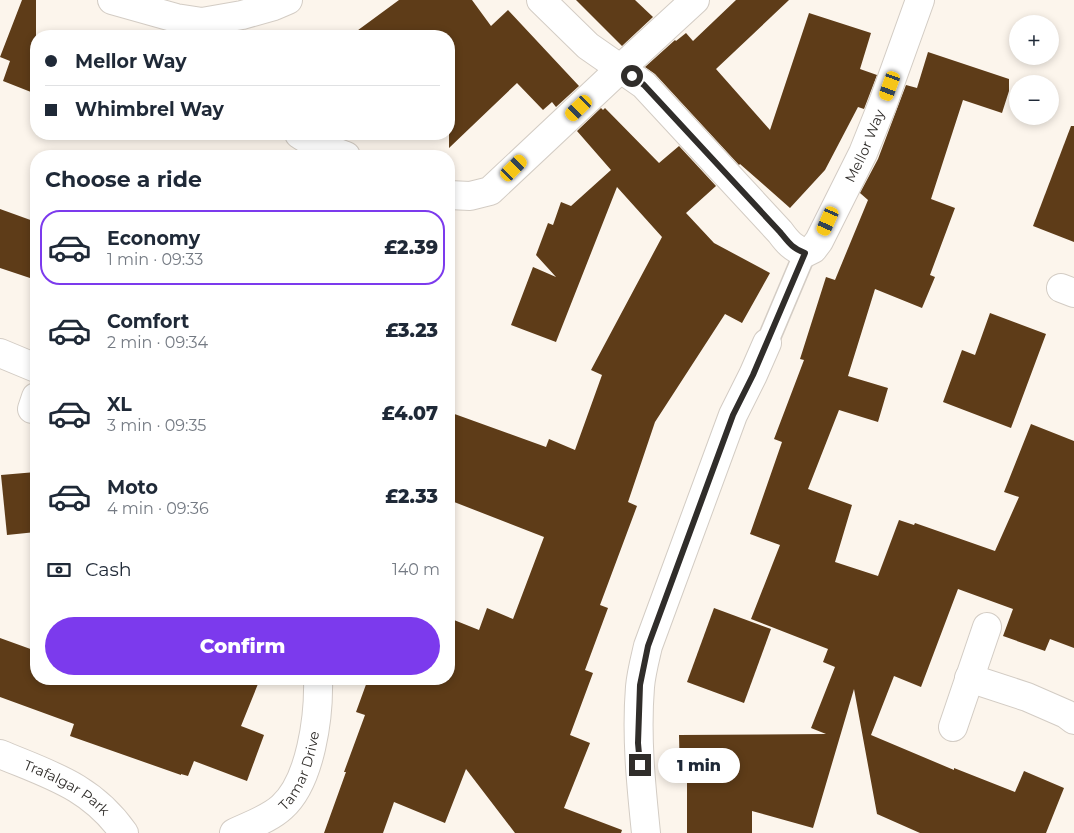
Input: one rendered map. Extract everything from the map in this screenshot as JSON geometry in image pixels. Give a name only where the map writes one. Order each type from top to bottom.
[{"type":"street","points":[[112,0],[176,18],[204,19],[242,15],[288,0]]},
{"type":"street","points":[[541,0],[588,46],[644,85],[788,243],[796,250],[805,253]]},
{"type":"street","points":[[455,195],[470,196],[490,190],[695,0]]},
{"type":"street","name":"Mellor Way","points":[[805,253],[813,249],[820,241],[828,221],[863,153],[884,103],[920,0]]},
{"type":"street","points":[[307,140],[329,150]]},
{"type":"street","points":[[646,833],[638,743],[640,685],[648,646],[733,415],[767,343]]},
{"type":"street","points":[[0,353],[30,366]]},
{"type":"street","points":[[953,727],[987,628]]},
{"type":"street","points":[[970,678],[1027,698],[1066,714],[1074,720]]},
{"type":"street","name":"Tamar Drive","points":[[234,833],[268,816],[282,806],[296,786],[306,762],[315,731],[318,685]]},
{"type":"street","name":"Trafalgar Park","points":[[0,754],[80,790],[104,809],[124,833]]},
{"type":"lane","name":"Mellor Way","points":[[767,343],[805,253]]},
{"type":"building","points":[[22,0],[36,0],[36,30],[30,30],[30,92],[3,81],[10,61],[0,57]]},
{"type":"building","points":[[399,0],[472,0],[491,26],[508,10],[579,86],[556,107],[552,102],[543,110],[517,83],[449,148],[449,140],[455,140],[455,30],[358,30]]},
{"type":"building","points":[[576,0],[635,0],[653,17],[622,46]]},
{"type":"building","points":[[736,0],[789,0],[716,69],[770,130],[809,13],[871,33],[860,69],[877,75],[864,109],[858,107],[825,170],[790,208],[739,165],[655,74],[645,67],[675,40],[686,33],[693,41]]},
{"type":"building","points":[[928,52],[1009,79],[1009,91],[1002,113],[963,100],[931,199],[955,208],[930,275],[935,277],[922,308],[875,289],[848,376],[888,388],[878,422],[839,410],[808,489],[852,505],[835,562],[878,576],[899,520],[914,525],[915,523],[995,551],[1019,497],[1004,492],[1031,424],[1074,441],[1074,648],[1050,639],[1045,651],[1003,636],[1013,609],[958,589],[921,687],[894,676],[871,735],[954,770],[954,768],[1015,792],[1024,771],[1064,788],[1046,833],[920,833],[877,814],[854,689],[813,828],[752,811],[752,833],[687,833],[687,779],[680,779],[679,735],[826,734],[811,728],[835,667],[823,662],[828,649],[751,619],[780,545],[750,534],[782,442],[774,439],[804,360],[800,359],[826,277],[835,280],[868,200],[860,193],[878,159],[906,85],[917,88]]},
{"type":"building","points":[[601,108],[603,110],[605,108],[659,163],[679,146],[716,186],[686,213],[714,243],[770,273],[742,323],[725,314],[655,422],[628,502],[637,506],[600,605],[608,608],[585,670],[593,673],[570,735],[590,743],[564,808],[622,830],[621,833],[515,833],[466,769],[445,823],[394,802],[383,833],[324,833],[365,715],[356,712],[366,685],[455,685],[455,620],[479,630],[487,608],[513,619],[544,537],[455,502],[455,414],[546,447],[549,439],[575,450],[602,375],[591,370],[662,237],[617,187],[556,342],[511,325],[533,267],[556,277],[536,255],[548,223],[553,225],[561,202],[571,206],[611,170],[577,131]]},
{"type":"building","points":[[1071,126],[1074,126],[1074,242],[1033,226]]},
{"type":"building","points":[[0,209],[30,220],[30,278],[0,268]]},
{"type":"building","points":[[990,313],[1046,334],[1011,428],[943,402],[962,350],[975,355]]},
{"type":"building","points":[[30,473],[30,533],[7,535],[1,475]]},
{"type":"building","points":[[714,608],[771,629],[744,703],[687,682]]},
{"type":"building","points":[[0,638],[30,649],[30,685],[258,685],[241,726],[264,735],[247,781],[194,761],[188,776],[181,775],[70,736],[74,724],[0,697]]},
{"type":"route","points":[[632,76],[644,85],[788,243],[796,250],[805,253],[753,375],[733,415],[648,646],[640,685],[638,743],[640,765]]}]
